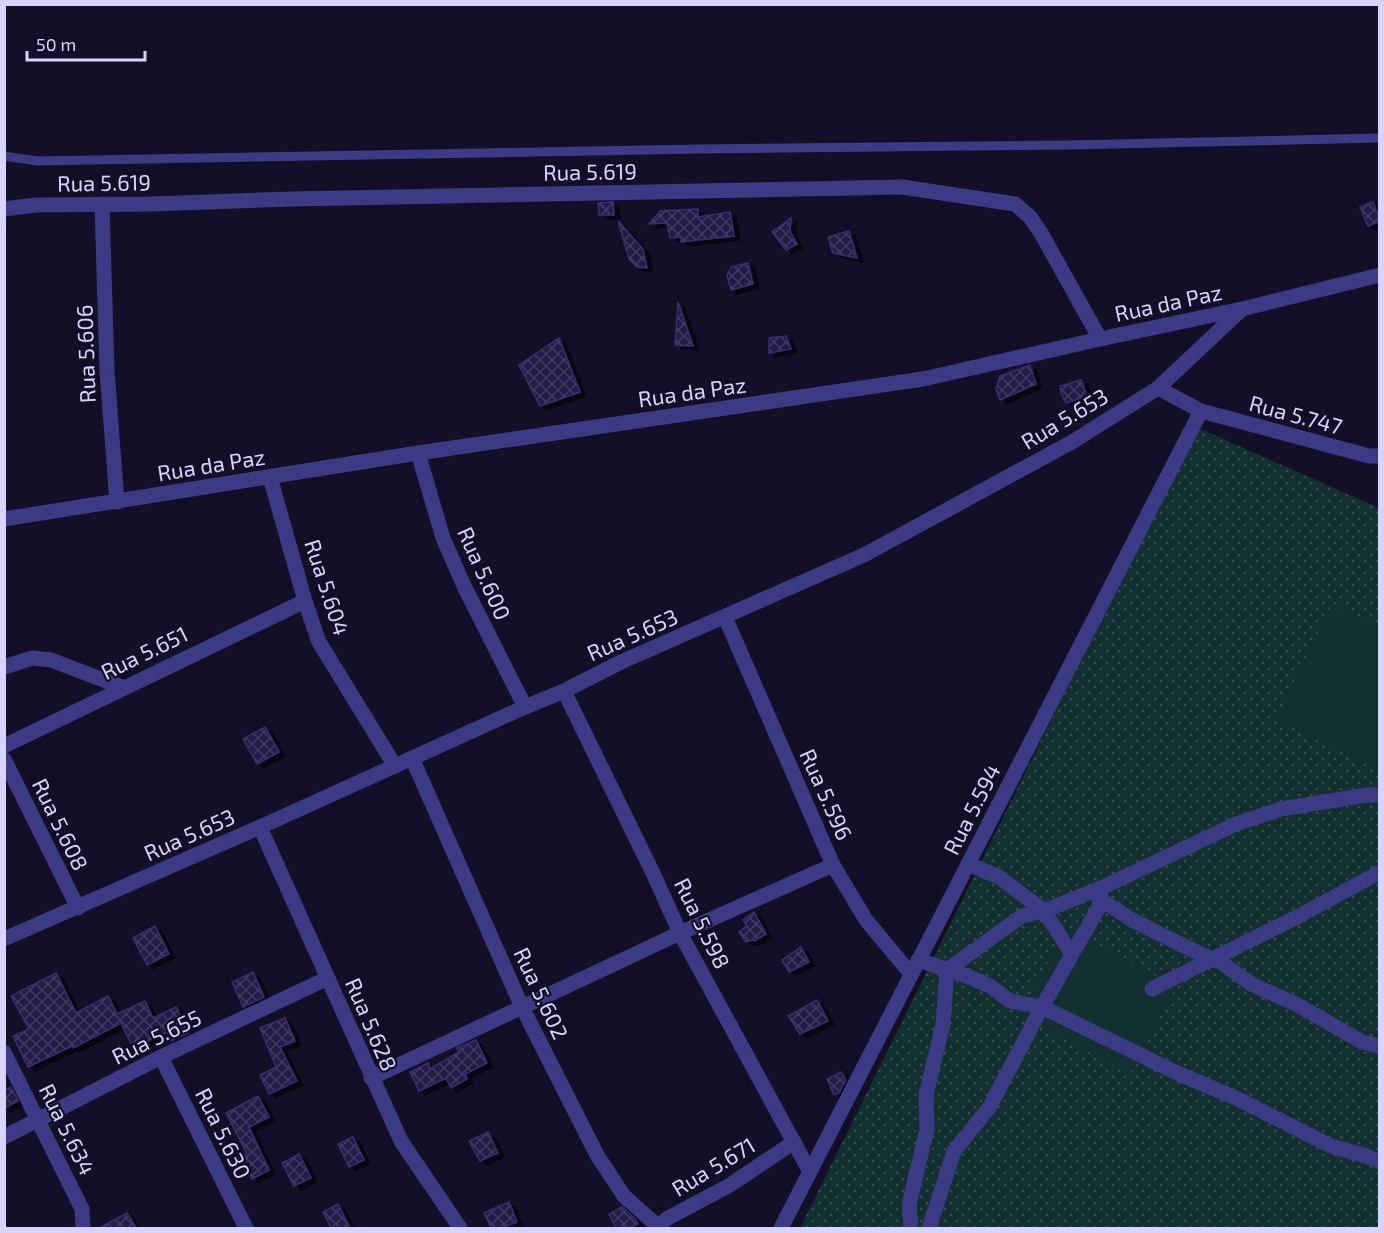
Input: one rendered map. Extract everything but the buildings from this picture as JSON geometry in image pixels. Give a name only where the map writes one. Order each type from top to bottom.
[{"type":"street","name":"Rua 5.619","points":[[4,209],[35,205],[902,187],[1014,204],[1030,217],[1041,233],[1100,339]]},
{"type":"street","name":"Rua 5.606","points":[[102,204],[106,371],[117,502]]},
{"type":"street","name":"Rua da Paz","points":[[4,519],[418,453],[923,379],[1242,309],[1380,275]]},
{"type":"street","name":"Rua 5.653","points":[[4,939],[260,827],[525,706],[564,691],[621,662],[864,555],[1072,442],[1158,388],[1242,309]]},
{"type":"street","name":"Rua 5.747","points":[[1158,388],[1201,411],[1368,456],[1380,456]]},
{"type":"street","name":"Rua 5.594","points":[[781,1228],[853,1092],[1201,411]]},
{"type":"street","name":"Rua 5.600","points":[[418,453],[447,548],[525,706]]},
{"type":"street","name":"Rua 5.604","points":[[270,477],[304,601],[319,642],[395,766]]},
{"type":"street","name":"Rua 5.651","points":[[4,746],[304,601]]},
{"type":"street","name":"Rua 5.596","points":[[725,617],[833,865],[866,920],[915,967]]},
{"type":"street","points":[[4,666],[32,658],[51,660],[122,687]]},
{"type":"street","name":"Rua 5.598","points":[[564,691],[680,933],[810,1172]]},
{"type":"street","name":"Rua 5.602","points":[[412,758],[522,1007],[597,1155],[624,1196],[658,1228]]},
{"type":"street","name":"Rua 5.608","points":[[4,759],[78,908]]},
{"type":"street","points":[[947,970],[1022,916],[1100,893],[1247,820],[1281,809],[1367,795],[1380,795]]},
{"type":"street","name":"Rua 5.628","points":[[260,827],[401,1141],[460,1228]]},
{"type":"street","points":[[968,864],[999,877],[1044,911],[1072,954]]},
{"type":"street","points":[[371,1078],[680,933],[833,865]]},
{"type":"street","points":[[1152,989],[1299,916],[1380,872]]},
{"type":"street","points":[[928,1228],[954,1151],[989,1108],[1042,1007],[1099,907],[1100,893]]},
{"type":"street","points":[[1100,893],[1132,920],[1222,963],[1253,985],[1296,1004],[1362,1042],[1380,1046]]},
{"type":"street","points":[[915,967],[947,970],[990,986],[1010,1000],[1042,1007],[1175,1072],[1236,1098],[1331,1146],[1380,1162]]},
{"type":"street","points":[[911,1228],[909,1206],[916,1168],[927,1129],[926,1095],[943,1024],[947,970]]},
{"type":"street","name":"Rua 5.655","points":[[4,1137],[328,978]]},
{"type":"street","name":"Rua 5.634","points":[[4,1052],[82,1209],[83,1228]]},
{"type":"street","name":"Rua 5.630","points":[[161,1058],[246,1228]]},
{"type":"street","name":"Rua 5.671","points":[[658,1228],[668,1218],[730,1185],[794,1142]]},
{"type":"lane","points":[[4,156],[37,162],[1380,138]]},
{"type":"green space","points":[[1196,427],[1379,508],[1379,1228],[800,1228]]},
{"type":"green space","points":[[1332,604],[1379,627],[1379,770],[1276,719]]},
{"type":"green space","points":[[1067,928],[1176,987],[1129,1074],[1020,1014]]}]
